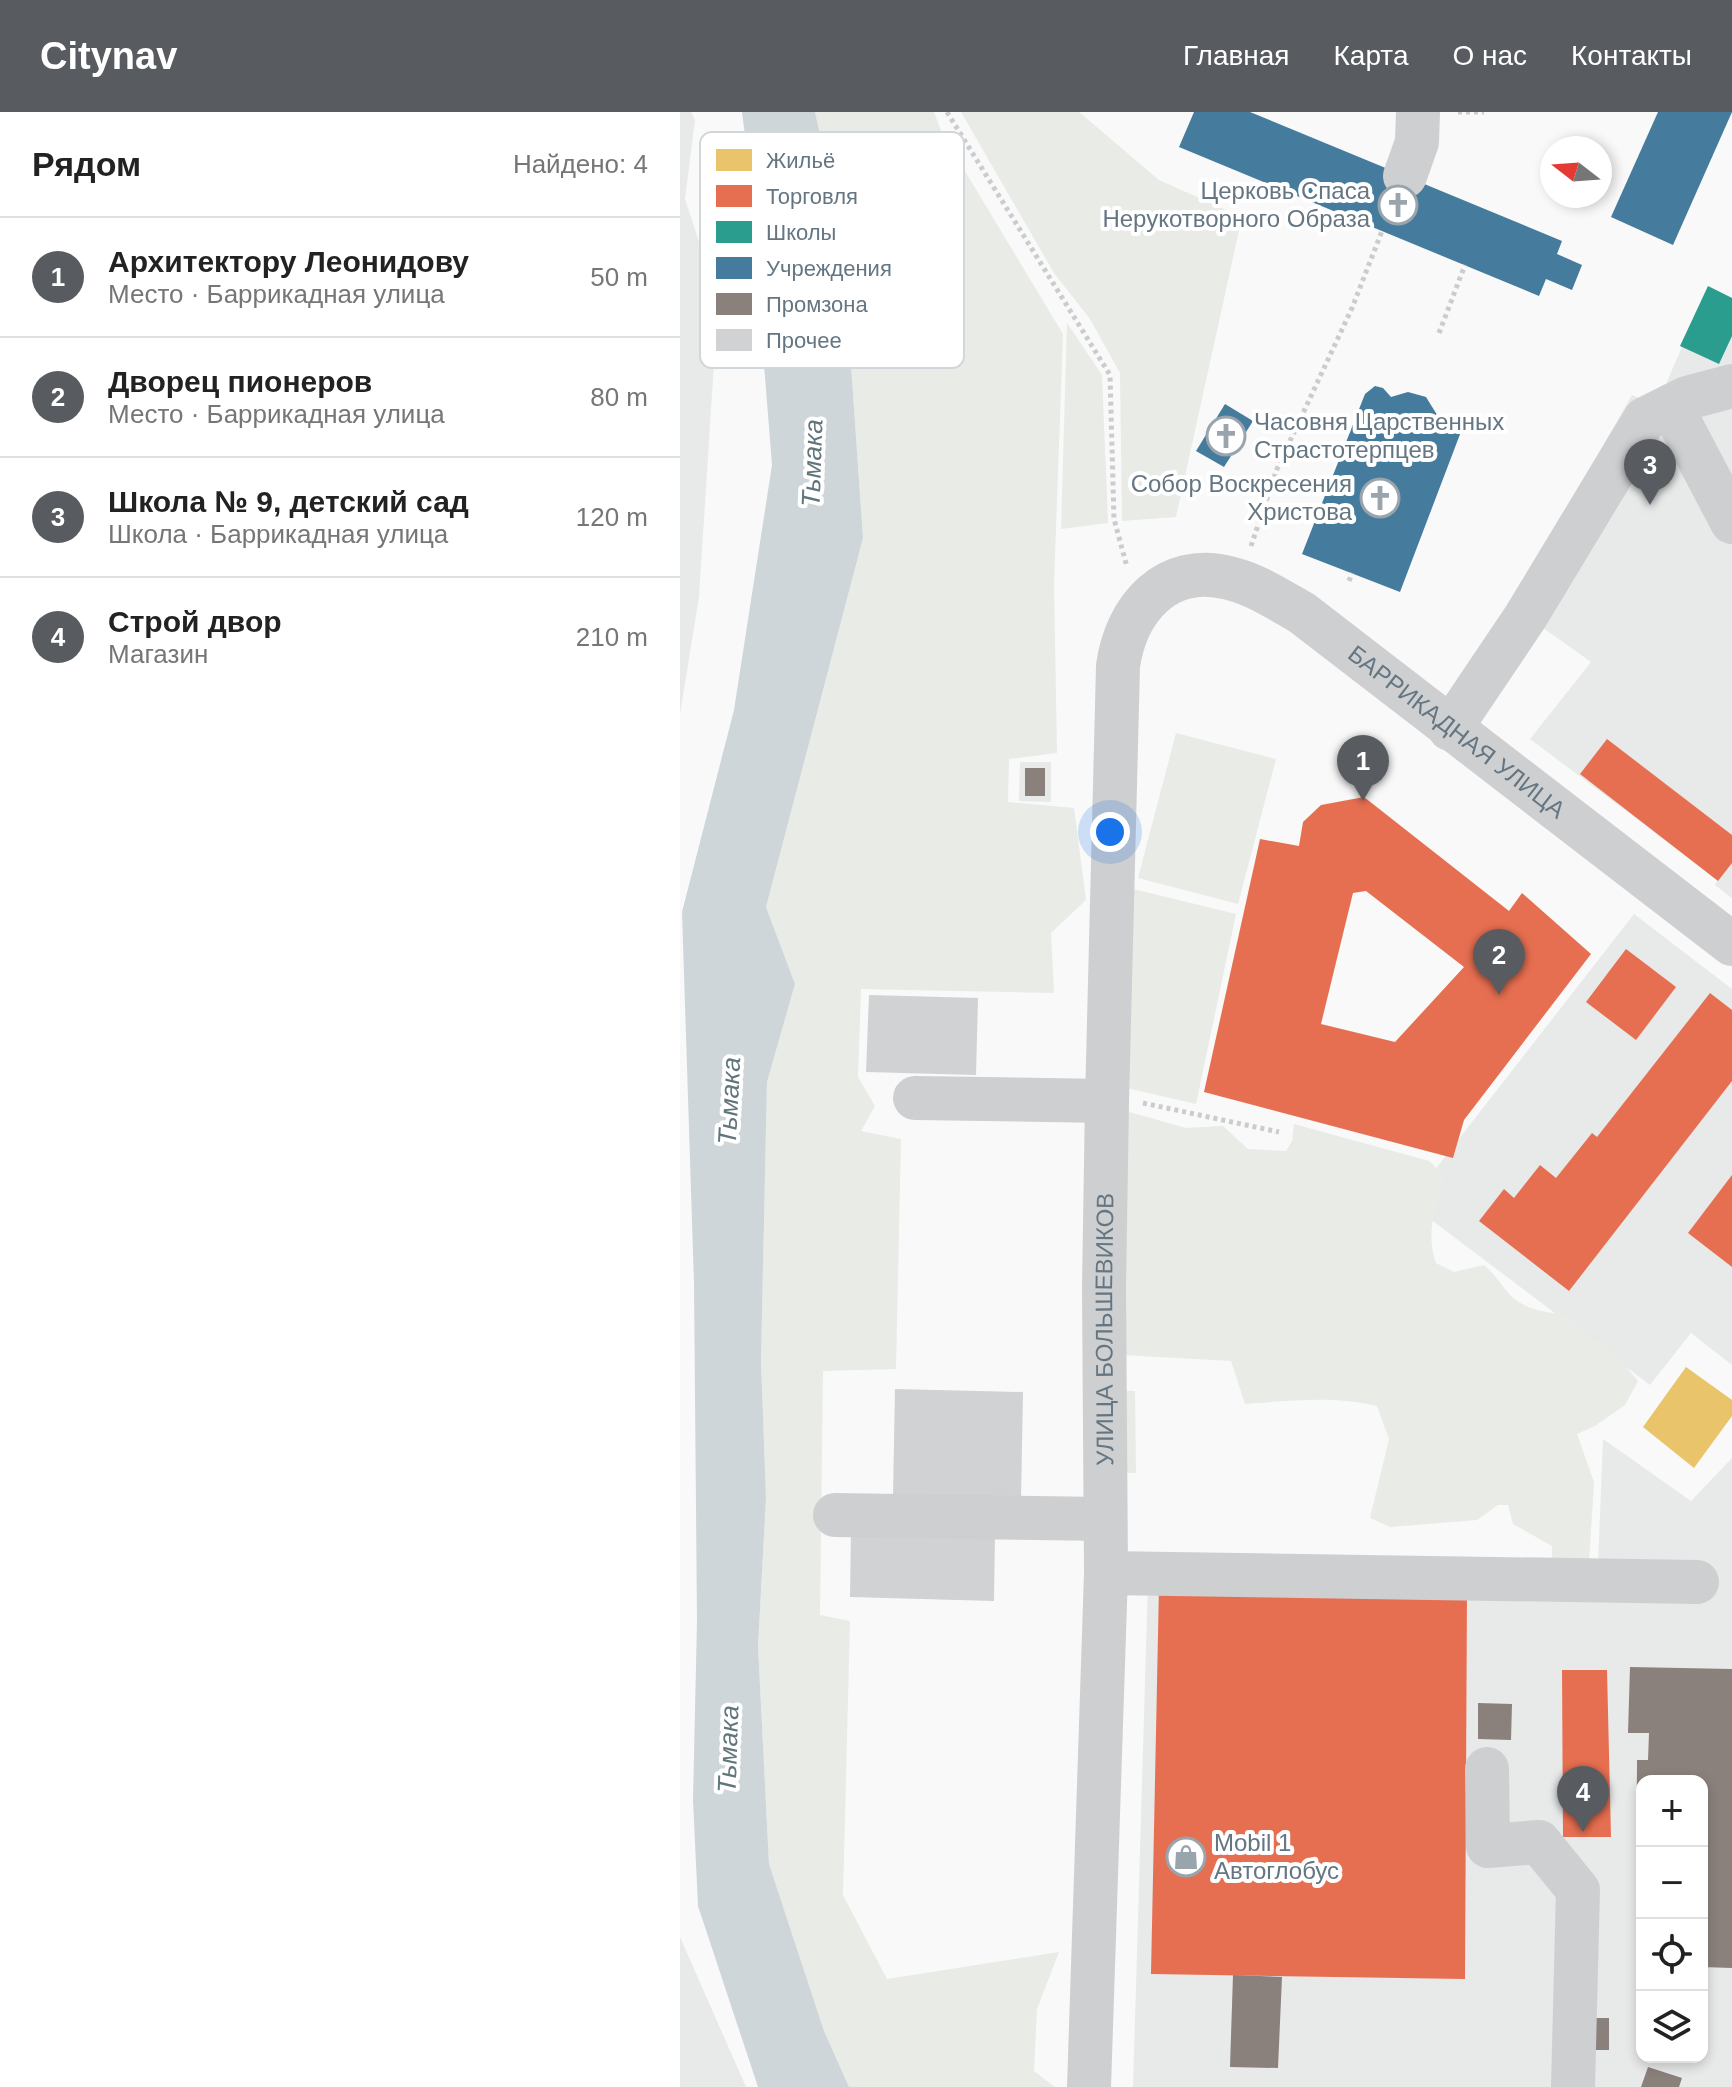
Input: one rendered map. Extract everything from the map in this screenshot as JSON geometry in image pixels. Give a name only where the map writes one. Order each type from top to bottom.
[{"type":"street","points":[[1405,176],[1417,142],[1418,112]]},
{"type":"street","points":[[1450,729],[1526,616],[1645,419],[1687,398],[1732,386]]},
{"type":"street","points":[[1671,406],[1732,522]]},
{"type":"street","name":"БАРРИКАДНАЯ УЛИЦА","points":[[1150,598],[1199,575],[1220,576],[1240,581],[1302,613],[1732,944]]},
{"type":"street","name":"УЛИЦА БОЛЬШЕВИКОВ","points":[[1089,2087],[1106,1573],[1107,1101],[1118,666],[1124,635],[1150,598]]},
{"type":"street","points":[[915,1098],[1107,1101]]},
{"type":"street","points":[[835,1515],[1105,1519]]},
{"type":"street","points":[[1106,1573],[1697,1582]]},
{"type":"street","points":[[1487,1769],[1488,1846],[1539,1842],[1578,1890],[1573,2087]]},
{"type":"path","points":[[947,112],[959,132]]},
{"type":"path","points":[[1457,112],[1484,112]]},
{"type":"path","points":[[964,139],[1110,375],[1114,519],[1150,598]]},
{"type":"path","points":[[1240,581],[1277,469],[1352,308],[1382,231]]},
{"type":"path","points":[[1439,333],[1465,265]]},
{"type":"path","points":[[1349,581],[1352,573]]},
{"type":"path","points":[[1107,1101],[1146,1104],[1279,1132]]},
{"type":"shaded area","points":[[680,112],[691,112],[695,120],[685,199],[700,245],[700,368],[714,368],[699,597],[680,714]]},
{"type":"shaded area","points":[[815,112],[934,112],[942,132],[819,132]]},
{"type":"shaded area","points":[[961,112],[1079,112],[1159,180],[1242,217],[1176,517],[1122,521],[1120,373],[1090,319],[1054,273]]},
{"type":"shaded area","points":[[964,170],[1063,334],[1054,585],[1057,753],[1009,759],[1008,802],[1074,808],[1086,900],[1051,933],[1054,993],[861,989],[858,1077],[875,1106],[861,1131],[901,1139],[896,1369],[823,1371],[820,1615],[850,1621],[843,1895],[887,1979],[1059,1952],[1037,2009],[1034,2071],[1055,2087],[849,2087],[824,2031],[769,1864],[758,1646],[766,1498],[761,1361],[767,1082],[795,984],[766,907],[863,538],[851,368],[964,368]]},
{"type":"shaded area","points":[[1708,286],[1732,298],[1732,898],[1715,885],[1718,880],[1530,739],[1591,662],[1511,605],[1632,395],[1657,405]]},
{"type":"shaded area","points":[[1067,323],[1102,375],[1108,523],[1061,529]]},
{"type":"shaded area","points":[[1176,733],[1276,759],[1238,904],[1138,878]]},
{"type":"shaded area","points":[[1020,762],[1051,762],[1051,802],[1019,801]]},
{"type":"shaded area","points":[[1129,888],[1236,914],[1196,1104],[1122,1087]]},
{"type":"shaded area","points":[[1634,914],[1732,989],[1732,1365],[1691,1333],[1650,1385],[1409,1203]]},
{"type":"shaded area","points":[[1122,1110],[1186,1128],[1223,1126],[1248,1149],[1286,1151],[1292,1141],[1294,1124],[1429,1161],[1445,1176],[1432,1230],[1436,1263],[1454,1272],[1484,1265],[1522,1304],[1536,1310],[1565,1314],[1581,1333],[1610,1347],[1638,1381],[1625,1405],[1595,1426],[1577,1434],[1594,1482],[1589,1562],[1552,1572],[1552,1546],[1513,1524],[1508,1505],[1498,1505],[1477,1520],[1390,1527],[1370,1518],[1389,1439],[1377,1406],[1328,1400],[1245,1404],[1231,1361],[1122,1355]]},
{"type":"shaded area","points":[[1123,1391],[1135,1391],[1136,1473],[1122,1473]]},
{"type":"shaded area","points":[[1603,1439],[1691,1501],[1732,1458],[1732,2087],[1133,2087],[1148,1580],[1597,1590]]},
{"type":"shaded area","points":[[680,1937],[746,2087],[680,2087]]},
{"type":"water","points":[[742,112],[815,112],[819,132],[745,132]]},
{"type":"water","name":"Тьмака","points":[[764,368],[851,368],[863,538],[766,907],[795,984],[767,1082],[761,1361],[766,1498],[758,1646],[769,1864],[824,2031],[849,2087],[758,2087],[698,1906],[693,1800],[697,1621],[694,1283],[682,912],[734,710],[772,465]]},
{"type":"building: Жильё","points":[[1686,1367],[1732,1400],[1732,1416],[1694,1468],[1643,1427]]},
{"type":"building: Торговля","points":[[1607,739],[1732,835],[1732,863],[1718,881],[1580,774]]},
{"type":"building: Торговля","points":[[1364,797],[1509,911],[1522,893],[1591,954],[1464,1120],[1453,1158],[1204,1092],[1260,839],[1299,846],[1303,822],[1321,805]],"holes":[[[1366,891],[1464,967],[1395,1042],[1321,1024],[1353,893]]]},
{"type":"building: Торговля","points":[[1626,949],[1676,987],[1636,1040],[1586,1002]]},
{"type":"building: Торговля","points":[[1710,993],[1732,1010],[1732,1081],[1569,1291],[1479,1221],[1504,1189],[1514,1198],[1540,1165],[1556,1178],[1592,1133],[1597,1137]]},
{"type":"building: Торговля","points":[[1732,1175],[1732,1267],[1688,1233]]},
{"type":"building: Торговля","points":[[1159,1587],[1467,1589],[1465,1979],[1151,1974]]},
{"type":"building: Торговля","points":[[1562,1670],[1607,1670],[1611,1837],[1563,1837]]},
{"type":"building: Школы","points":[[1708,286],[1732,298],[1732,336],[1719,364],[1680,346]]},
{"type":"building: Учреждения","points":[[1194,112],[1250,112],[1562,241],[1557,254],[1582,265],[1572,290],[1546,279],[1539,296],[1179,147]]},
{"type":"building: Учреждения","points":[[1658,112],[1732,112],[1673,245],[1611,217]]},
{"type":"building: Учреждения","name":"Собор Воскресения Христова","points":[[1375,386],[1383,388],[1391,397],[1408,392],[1426,397],[1439,418],[1455,419],[1462,429],[1400,592],[1302,554],[1365,394]]},
{"type":"building: Учреждения","points":[[1225,404],[1253,421],[1224,467],[1196,451]]},
{"type":"building: Промзона","points":[[1025,768],[1045,768],[1045,796],[1025,796]]},
{"type":"building: Промзона","points":[[1630,1667],[1732,1669],[1732,1968],[1708,1967],[1708,1775],[1637,1775],[1637,1760],[1648,1760],[1649,1733],[1628,1733]]},
{"type":"building: Промзона","points":[[1478,1703],[1512,1704],[1511,1740],[1478,1739]]},
{"type":"building: Промзона","points":[[1233,1975],[1282,1977],[1278,2068],[1230,2067]]},
{"type":"building: Промзона","points":[[1585,2018],[1609,2018],[1609,2050],[1585,2050]]},
{"type":"building: Промзона","points":[[1648,2067],[1682,2078],[1679,2087],[1641,2087]]},
{"type":"building: Прочее","points":[[869,995],[978,998],[976,1075],[866,1072]]},
{"type":"building: Прочее","points":[[895,1389],[1023,1392],[1021,1499],[893,1496]]},
{"type":"building: Прочее","points":[[851,1529],[995,1533],[994,1601],[850,1597]]},
{"type":"place","name":"Церковь Спаса Нерукотворного Образа","points":[[1398,205]]},
{"type":"place","name":"Часовня Царственных Страстотерпцев","points":[[1226,436]]},
{"type":"place","name":"Собор Воскресения Христова","points":[[1380,498]]},
{"type":"place","name":"Школа № 9, детский сад","points":[[1650,505]]},
{"type":"place","name":"Архитектору Леонидову","points":[[1363,801]]},
{"type":"place","name":"Дворец пионеров","points":[[1499,995]]},
{"type":"place","name":"Строй двор","points":[[1583,1832]]},
{"type":"place","name":"Mobil 1 Автоглобус","points":[[1186,1857]]}]
